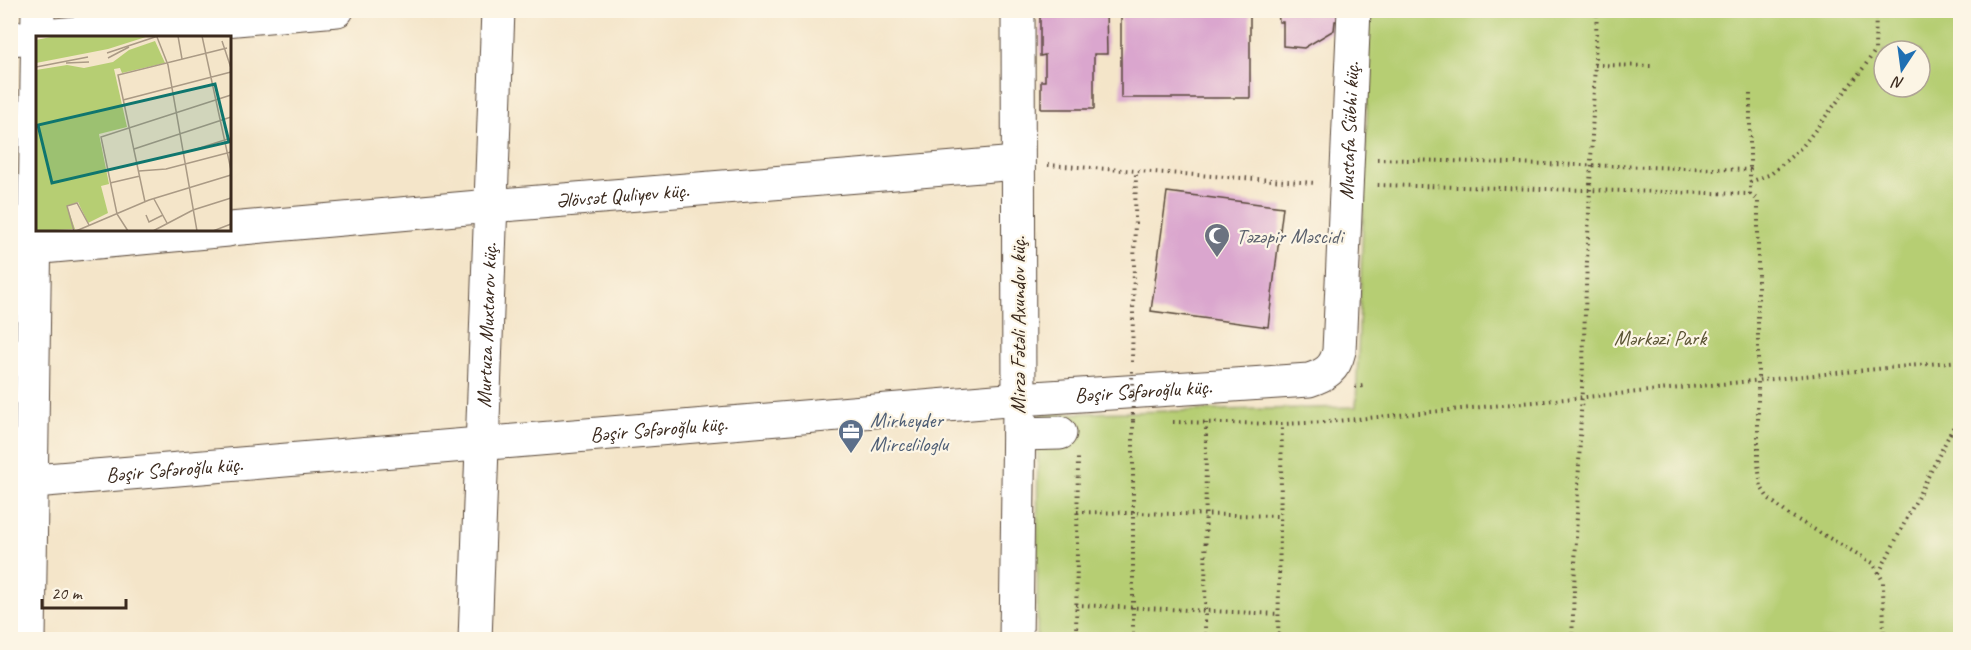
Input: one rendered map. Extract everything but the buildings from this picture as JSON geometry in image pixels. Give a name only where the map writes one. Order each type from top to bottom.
[{"type":"street","points":[[37,36],[38,10]]},
{"type":"street","points":[[48,36],[337,10]]},
{"type":"street","name":"Murtuza Muxtarov küç.","points":[[475,639],[498,10]]},
{"type":"street","name":"Mirzə Fətəli Axundov küç.","points":[[1016,639],[1019,434],[1018,10]]},
{"type":"street","name":"Mustafa Sübhi küç.","points":[[1309,380],[1333,368],[1339,351],[1346,243],[1354,10]]},
{"type":"street","points":[[10,39],[36,37]]},
{"type":"street","points":[[30,639],[21,482],[22,248],[36,51]]},
{"type":"street","name":"Əlövsət Quliyev küç.","points":[[231,229],[1017,163]]},
{"type":"street","name":"Əlövsət Quliyev küç.","points":[[22,248],[207,231]]},
{"type":"street","name":"Bəşir Səfəroğlu küç.","points":[[21,482],[1019,399],[1309,380]]},
{"type":"street","points":[[1019,434],[1069,439]]},
{"type":"path","points":[[1572,639],[1597,10]]},
{"type":"path","points":[[1750,182],[1771,174],[1802,147],[1864,67],[1875,51],[1876,10]]},
{"type":"path","points":[[1595,65],[1655,66]]},
{"type":"path","points":[[1750,94],[1750,194]]},
{"type":"path","points":[[1017,163],[1136,171],[1347,171],[1591,166],[1750,170]]},
{"type":"path","points":[[1133,639],[1132,371],[1136,171]]},
{"type":"path","points":[[1347,171],[1590,190],[1750,194],[1758,200],[1757,381],[1758,464],[1761,487],[1768,498],[1790,515],[1873,563],[1883,581],[1884,639]]},
{"type":"path","points":[[1164,422],[1282,424],[1363,419],[1960,361]]},
{"type":"path","points":[[1879,573],[1960,414]]},
{"type":"path","points":[[1132,421],[1143,422]]},
{"type":"path","points":[[1205,639],[1206,423]]},
{"type":"path","points":[[1278,639],[1282,424]]},
{"type":"path","points":[[1069,439],[1077,512],[1076,639]]},
{"type":"path","points":[[1077,512],[1281,516]]},
{"type":"path","points":[[1076,605],[1279,614]]},
{"type":"green space","name":"Mərkəzi Park","points":[[1368,11],[1960,11],[1960,639],[1037,640],[1038,414],[1356,407],[1367,114]]},
{"type":"place","name":"Təzəpir Məscidi","points":[[1217,259]]},
{"type":"place","name":"Mirheyder Mirceliloglu","points":[[851,455]]}]
